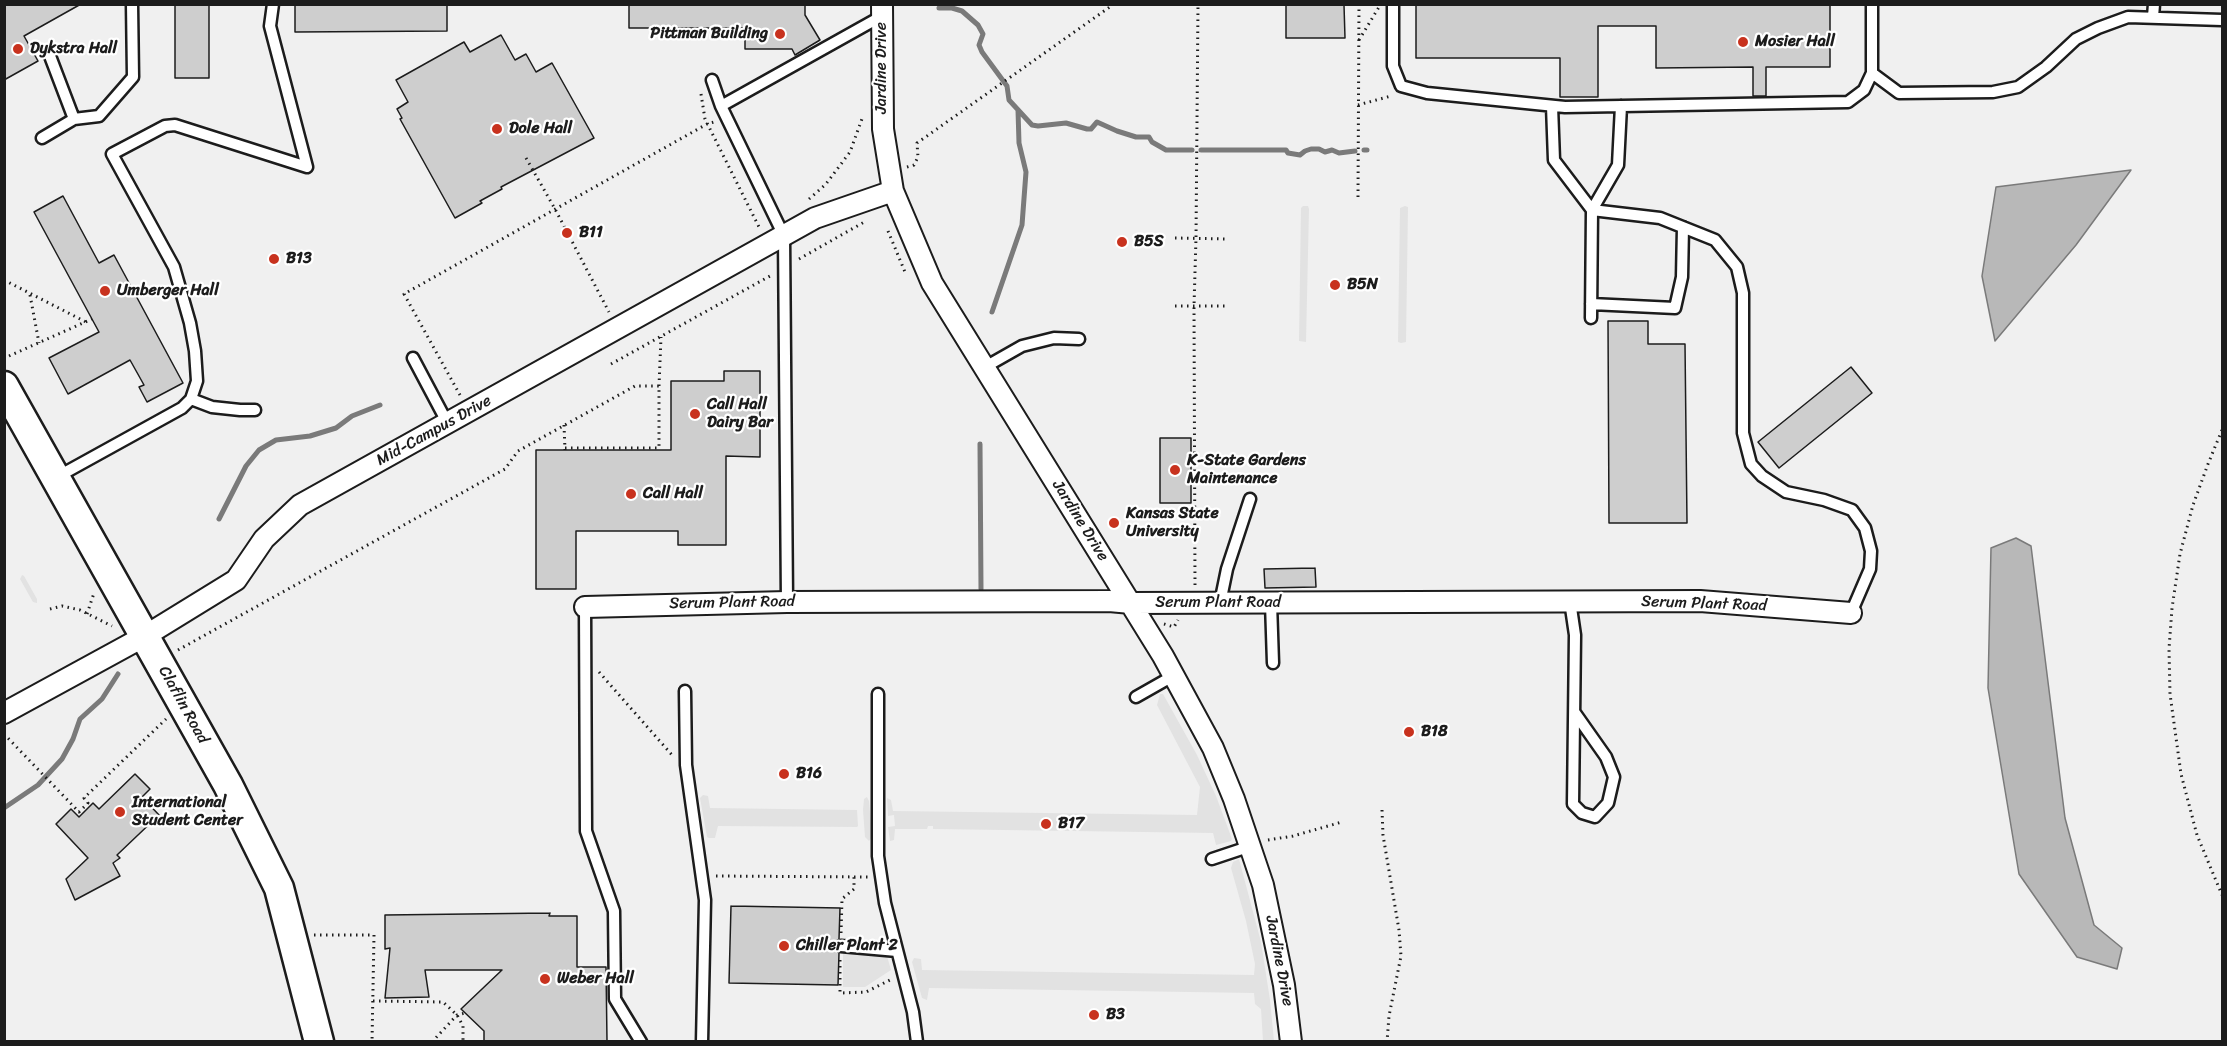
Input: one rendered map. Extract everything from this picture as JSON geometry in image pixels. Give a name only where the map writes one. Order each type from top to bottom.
[{"type":"street","name":"Jardine Drive","points":[[882,10],[883,129],[893,191],[932,283],[1135,611],[1213,748],[1251,846],[1274,929],[1291,1041]]},
{"type":"street","name":"Mid-Campus Drive","points":[[4,713],[145,636],[236,580],[264,539],[300,505],[815,218],[893,191]]},
{"type":"street","name":"Claflin Road","points":[[4,386],[228,785],[279,888],[319,1041]]},
{"type":"street","name":"Serum Plant Road","points":[[585,607],[787,602],[1109,601],[1135,611],[1195,603],[1700,601],[1851,613]]},
{"type":"lane","points":[[42,138],[74,119],[99,116],[134,77],[132,4]]},
{"type":"lane","points":[[57,477],[182,408],[191,399],[196,381],[195,351],[187,306],[174,267],[112,154],[165,126],[175,125],[307,166],[270,26],[273,4]]},
{"type":"lane","points":[[1393,4],[1393,66],[1401,86],[1427,93],[1552,106],[1848,102],[1864,90],[1872,74],[1872,4]]},
{"type":"lane","points":[[2153,17],[2154,4]]},
{"type":"lane","points":[[721,106],[882,10]]},
{"type":"lane","points":[[1872,74],[1899,93],[1993,92],[2018,87],[2046,67],[2076,39],[2128,17],[2223,20]]},
{"type":"lane","points":[[50,56],[74,119]]},
{"type":"lane","points":[[712,80],[721,106],[784,236],[787,602]]},
{"type":"lane","points":[[1552,106],[1554,160],[1592,210],[1660,218],[1683,227],[1715,240],[1737,267],[1743,292],[1743,434],[1751,464],[1762,476],[1786,492],[1824,500],[1852,510],[1865,528],[1871,551],[1870,569],[1851,613]]},
{"type":"lane","points":[[1591,318],[1592,210],[1618,165],[1621,106]]},
{"type":"lane","points":[[1591,304],[1675,308],[1682,277],[1683,227]]},
{"type":"lane","points":[[985,367],[1022,346],[1054,338],[1079,339]]},
{"type":"lane","points":[[413,358],[448,424]]},
{"type":"lane","points":[[191,399],[212,407],[255,410]]},
{"type":"lane","points":[[1220,603],[1227,569],[1250,499]]},
{"type":"lane","points":[[1570,601],[1575,635],[1573,804],[1582,813],[1595,817],[1608,803],[1614,777],[1606,757],[1575,713]]},
{"type":"lane","points":[[1271,603],[1273,663]]},
{"type":"lane","points":[[585,607],[586,831],[614,911],[615,999],[641,1041]]},
{"type":"lane","points":[[1136,697],[1173,676]]},
{"type":"lane","points":[[685,692],[686,765],[705,900],[702,1041]]},
{"type":"lane","points":[[878,694],[878,856],[885,903],[913,1012],[918,1041]]},
{"type":"lane","points":[[1212,859],[1251,846]]},
{"type":"lane","points":[[841,946],[897,951]]},
{"type":"path","points":[[983,98],[1114,4]]},
{"type":"path","points":[[1195,603],[1194,306],[1197,4]]},
{"type":"path","points":[[1358,197],[1359,4]]},
{"type":"path","points":[[1358,41],[1381,4]]},
{"type":"path","points":[[1358,105],[1399,93],[1408,88]]},
{"type":"path","points":[[701,90],[702,109],[707,124],[760,228]]},
{"type":"path","points":[[805,202],[826,184],[850,152],[864,114]]},
{"type":"path","points":[[461,397],[404,294],[707,124],[727,119]]},
{"type":"path","points":[[526,158],[633,352]]},
{"type":"path","points":[[611,364],[872,218]]},
{"type":"path","points":[[1175,238],[1226,239]]},
{"type":"path","points":[[4,280],[86,322]]},
{"type":"path","points":[[30,295],[39,343]]},
{"type":"path","points":[[1175,306],[1226,306]]},
{"type":"path","points":[[9,356],[92,319]]},
{"type":"path","points":[[564,425],[565,449],[659,449],[661,337]]},
{"type":"path","points":[[178,650],[505,469],[518,451],[635,386],[659,386]]},
{"type":"path","points":[[2223,430],[2193,505],[2180,554],[2169,649],[2170,694],[2181,774],[2198,836],[2223,895]]},
{"type":"path","points":[[87,614],[97,586]]},
{"type":"path","points":[[50,609],[62,606],[116,627]]},
{"type":"path","points":[[1135,611],[1174,627],[1179,618]]},
{"type":"path","points":[[597,671],[671,754]]},
{"type":"path","points":[[4,734],[79,812],[88,802],[84,798],[170,715]]},
{"type":"path","points":[[1382,810],[1383,836],[1399,930],[1401,956],[1389,1016],[1387,1041]]},
{"type":"path","points":[[1251,846],[1342,822]]},
{"type":"path","points":[[702,876],[872,877]]},
{"type":"path","points":[[312,934],[374,935],[372,1041]]},
{"type":"path","points":[[373,1001],[443,1002],[457,1015],[463,1026],[463,1041]]},
{"type":"path","points":[[432,1041],[457,1015],[465,1013]]},
{"type":"shaded area","name":"Kansas State University","points":[[5,5],[2222,5],[2222,1041],[5,1042]]},
{"type":"shaded area","points":[[2131,170],[2076,245],[1995,341],[1982,276],[1996,187]]},
{"type":"shaded area","points":[[1308,206],[1309,209],[1306,342],[1299,341],[1301,208]]},
{"type":"shaded area","points":[[1408,207],[1406,342],[1401,343],[1398,342],[1400,208]]},
{"type":"shaded area","points":[[2016,538],[2031,546],[2065,818],[2094,925],[2122,948],[2117,969],[2077,957],[2019,874],[1988,688],[1991,548]]},
{"type":"shaded area","points":[[22,575],[37,599],[37,603],[33,602],[20,579]]},
{"type":"shaded area","points":[[1160,694],[1163,694],[1197,755],[1216,796],[1231,841],[1216,845],[1213,833],[933,829],[933,826],[928,826],[927,829],[895,829],[894,840],[890,841],[888,827],[895,826],[894,815],[888,816],[887,798],[891,800],[893,811],[1197,815],[1200,787],[1157,705]]},
{"type":"shaded area","points":[[703,795],[708,796],[710,808],[857,810],[858,826],[718,826],[715,838],[709,838],[700,798]]},
{"type":"shaded area","points":[[867,797],[872,837],[869,841],[865,837],[863,810],[864,799]]},
{"type":"shaded area","points":[[1239,859],[1261,942],[1274,1041],[1263,1041],[1261,1009],[1255,1004],[1254,993],[929,988],[927,1000],[922,998],[912,962],[914,958],[921,959],[922,970],[1254,975],[1255,964],[1246,921],[1231,868],[1233,862]]},
{"type":"shaded area","points":[[843,952],[883,952],[887,956],[891,970],[865,987],[843,987]]},
{"type":"building","name":"Dykstra Hall","points":[[4,4],[81,4],[24,36],[38,61],[4,80]]},
{"type":"building","points":[[175,4],[209,4],[209,78],[175,78]]},
{"type":"building","points":[[295,4],[447,4],[447,31],[295,32]]},
{"type":"building","name":"Pittman Building","points":[[629,4],[805,4],[805,15],[820,40],[795,55],[792,49],[745,49],[745,28],[629,28]]},
{"type":"building","name":"Mosier Hall","points":[[1416,4],[1830,4],[1830,67],[1766,67],[1766,96],[1753,96],[1753,67],[1656,68],[1656,26],[1598,26],[1598,97],[1560,97],[1560,58],[1416,58]]},
{"type":"building","points":[[1286,5],[1344,5],[1345,38],[1286,38]]},
{"type":"building","name":"Dole Hall","points":[[501,35],[515,60],[526,54],[536,72],[552,63],[594,138],[501,187],[502,189],[480,201],[482,203],[455,218],[400,119],[402,118],[397,109],[408,102],[396,80],[464,42],[470,52]]},
{"type":"building","name":"Umberger Hall","points":[[63,196],[99,263],[114,255],[183,383],[147,402],[139,387],[144,385],[130,360],[68,394],[49,358],[99,332],[34,212]]},
{"type":"building","points":[[1608,321],[1648,321],[1648,344],[1685,344],[1687,523],[1609,523]]},
{"type":"building","points":[[1851,367],[1872,393],[1779,468],[1758,442]]},
{"type":"building","name":"Call Hall","points":[[724,371],[760,371],[760,457],[726,456],[726,545],[678,545],[678,531],[576,531],[576,589],[536,589],[536,450],[671,450],[671,381],[724,381]]},
{"type":"building","name":"K-State Gardens Maintenance","points":[[1160,438],[1191,438],[1191,503],[1160,503]]},
{"type":"building","points":[[1315,568],[1316,587],[1265,588],[1264,569]]},
{"type":"building","name":"International Student Center","points":[[135,774],[150,789],[142,797],[159,815],[117,855],[120,858],[113,863],[120,876],[75,900],[66,879],[88,858],[56,824],[71,809],[79,817],[93,803],[99,809]]},
{"type":"building","name":"Chiller Plant 2","points":[[731,906],[840,908],[839,939],[834,946],[839,953],[838,985],[729,983]]},
{"type":"building","name":"Weber Hall","points":[[550,913],[549,916],[577,916],[577,967],[606,967],[607,1041],[484,1041],[484,1031],[461,1009],[502,970],[425,970],[429,997],[385,998],[390,948],[385,949],[385,915]]},
{"type":"waterway","points":[[939,8],[962,11],[978,25],[983,34],[979,45],[982,52],[1007,86],[1009,100],[1032,125],[1066,123],[1091,129],[1097,122],[1136,137],[1149,137],[1152,142],[1166,150],[1192,150]]},
{"type":"waterway","points":[[992,312],[1022,225],[1026,172],[1019,143],[1018,110]]},
{"type":"waterway","points":[[1201,150],[1286,150],[1288,153],[1300,155],[1311,149],[1325,152],[1332,150],[1339,153],[1355,151]]},
{"type":"waterway","points":[[219,519],[246,466],[259,450],[276,440],[310,436],[336,428],[352,416],[380,405]]},
{"type":"waterway","points":[[980,444],[981,589]]},
{"type":"waterway","points":[[4,808],[38,785],[62,759],[73,739],[80,719],[102,699],[118,674]]},
{"type":"place","name":"Pittman Building","points":[[780,34]]},
{"type":"place","name":"Mosier Hall","points":[[1743,42]]},
{"type":"place","name":"Dykstra Hall","points":[[18,49]]},
{"type":"place","name":"Dole Hall","points":[[497,129]]},
{"type":"place","name":"B11","points":[[567,233]]},
{"type":"place","name":"B5S","points":[[1122,242]]},
{"type":"place","name":"B13","points":[[274,259]]},
{"type":"place","name":"B5N","points":[[1335,285]]},
{"type":"place","name":"Umberger Hall","points":[[105,291]]},
{"type":"place","name":"Call Hall Dairy Bar","points":[[695,414]]},
{"type":"place","name":"K-State Gardens Maintenance","points":[[1175,470]]},
{"type":"place","name":"Call Hall","points":[[631,494]]},
{"type":"place","name":"Kansas State University","points":[[1114,523]]},
{"type":"place","name":"B18","points":[[1409,732]]},
{"type":"place","name":"B16","points":[[784,774]]},
{"type":"place","name":"International Student Center","points":[[120,812]]},
{"type":"place","name":"B17","points":[[1046,824]]},
{"type":"place","name":"Chiller Plant 2","points":[[784,946]]},
{"type":"place","name":"Weber Hall","points":[[545,979]]},
{"type":"place","name":"B3","points":[[1094,1015]]}]
